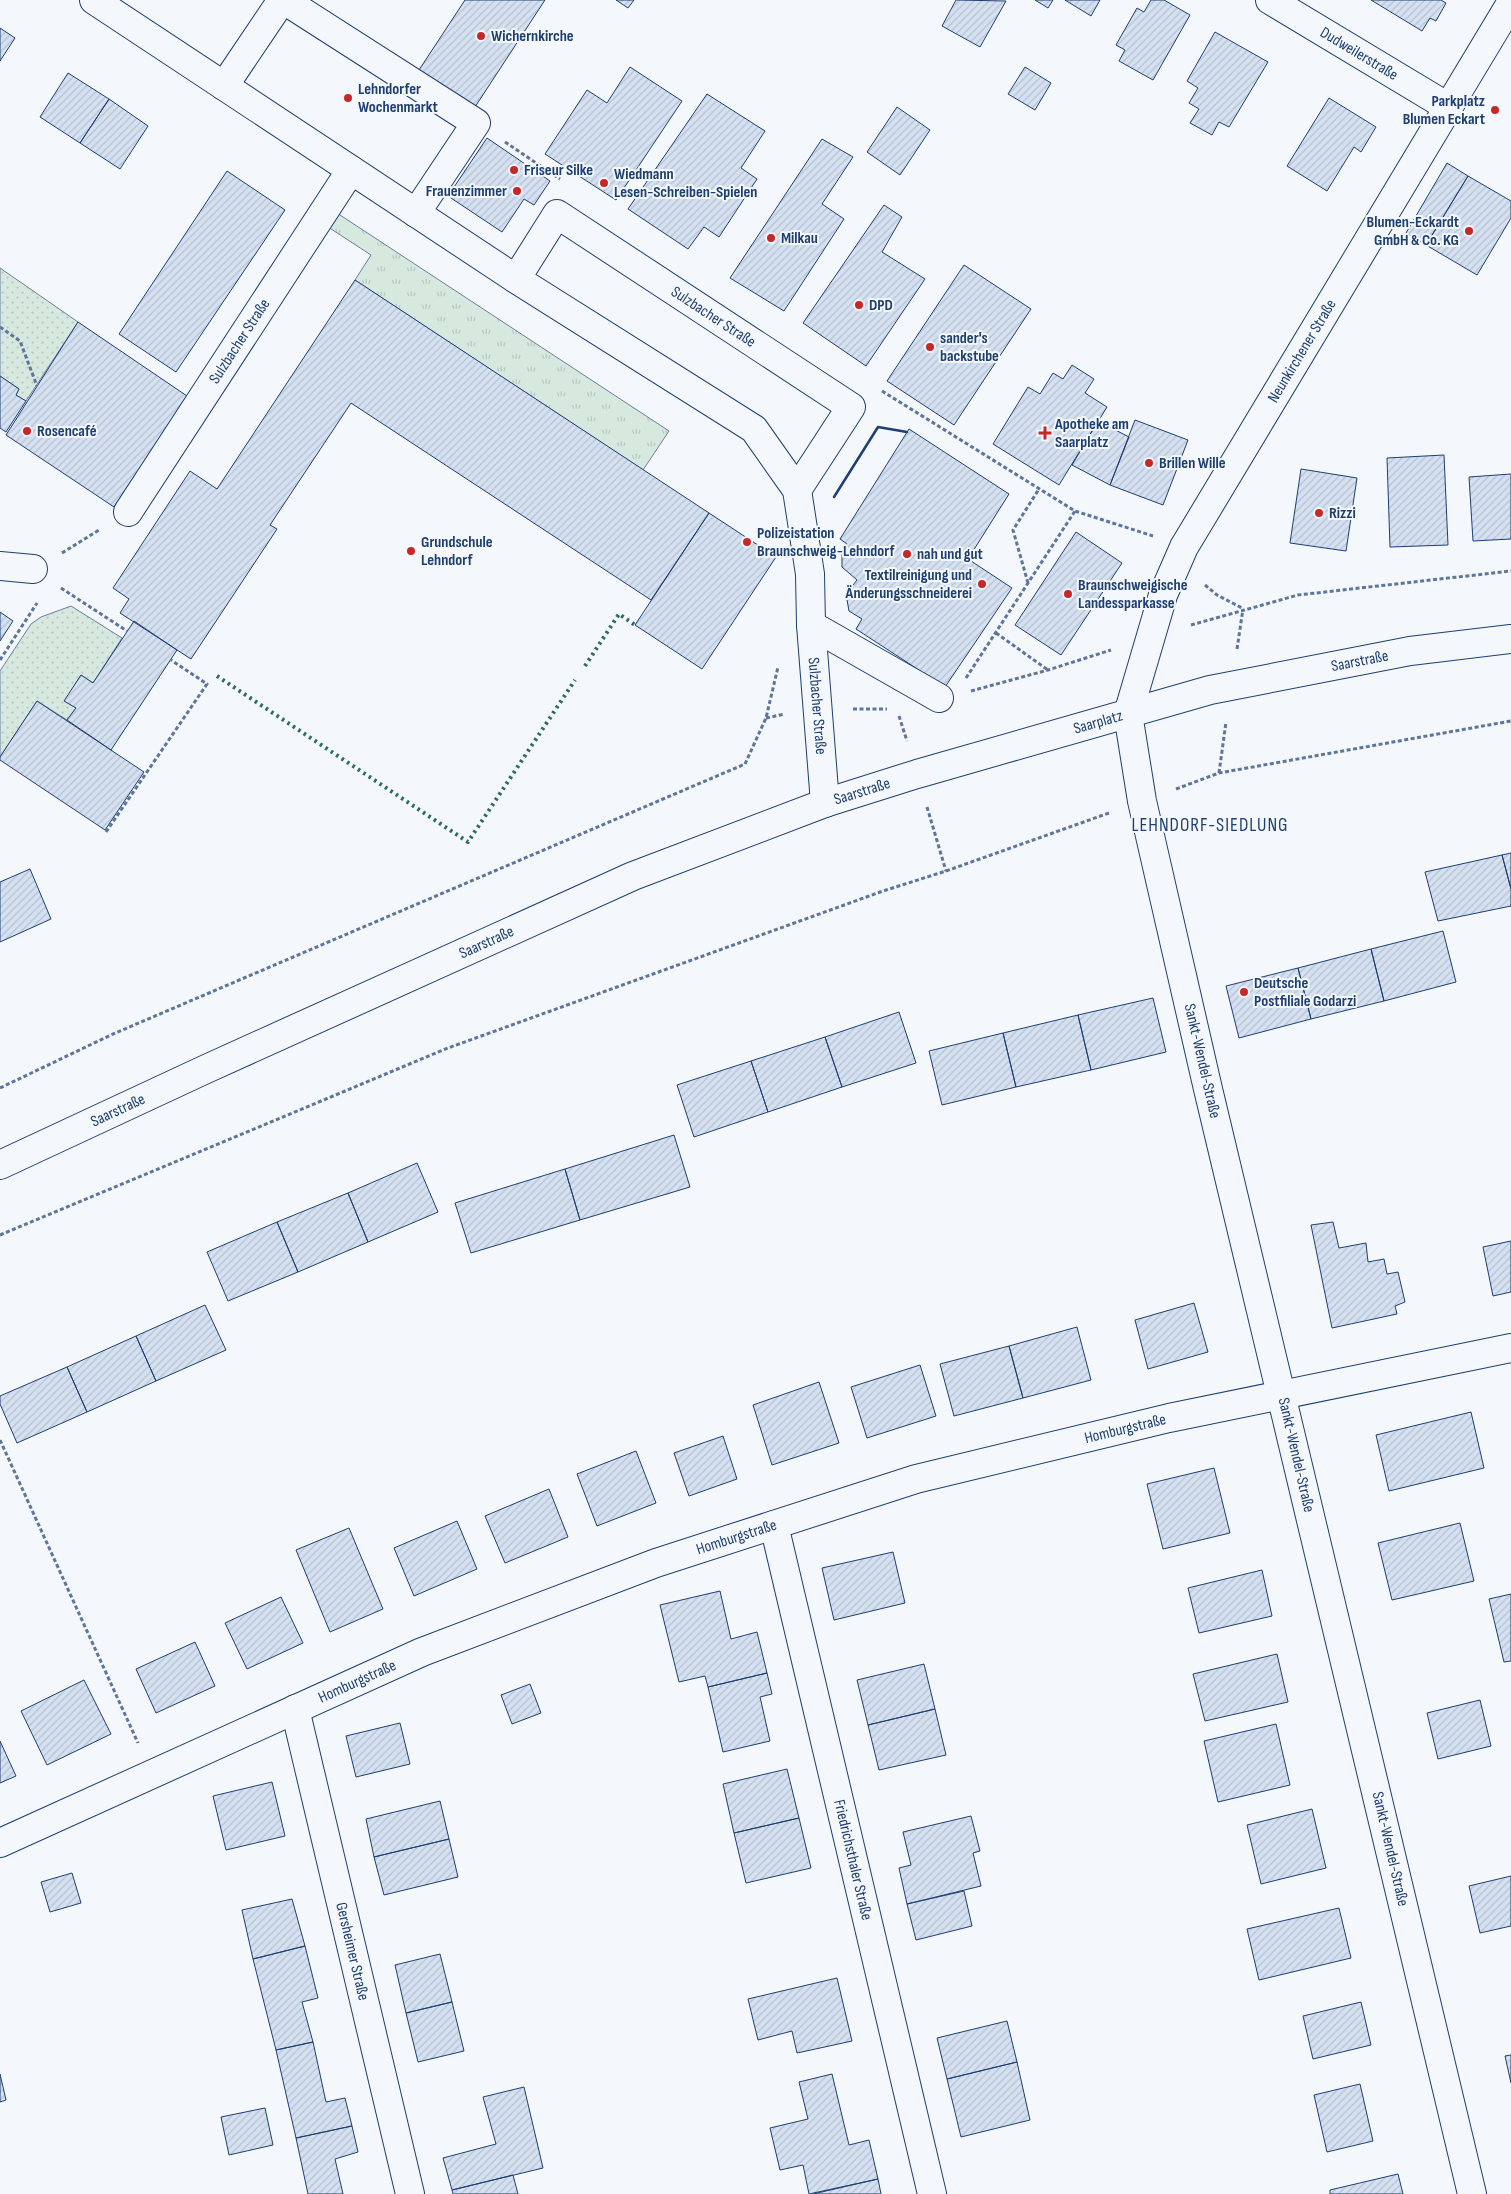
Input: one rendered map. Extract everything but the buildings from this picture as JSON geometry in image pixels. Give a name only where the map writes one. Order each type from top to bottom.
[{"type":"street","name":"Sulzbacher Straße","points":[[94,0],[516,279],[754,429],[797,490],[810,574],[811,625],[825,803]]},
{"type":"street","points":[[224,86],[283,0],[476,123],[416,213]]},
{"type":"street","name":"Dudweilerstraße","points":[[1270,0],[1448,107]]},
{"type":"street","name":"Neunkirchener Straße","points":[[1128,714],[1163,595],[1184,546],[1511,3]]},
{"type":"street","name":"Sulzbacher Straße","points":[[128,512],[351,170]]},
{"type":"street","name":"Sulzbacher Straße","points":[[516,279],[557,214],[850,407]]},
{"type":"street","points":[[797,490],[850,407]]},
{"type":"street","points":[[0,566],[42,575]]},
{"type":"street","points":[[811,625],[947,696]]},
{"type":"street","name":"Saarstraße","points":[[1210,690],[1410,651],[1511,639]]},
{"type":"street","name":"Saarplatz","points":[[986,754],[1210,690]]},
{"type":"street","name":"Sankt-Wendel-Straße","points":[[1128,714],[1142,801],[1472,2194]]},
{"type":"street","name":"Saarstraße","points":[[0,1166],[204,1070],[633,876],[825,803],[986,754]]},
{"type":"street","name":"Homburgstraße","points":[[0,1843],[151,1773],[422,1652],[656,1563],[916,1479],[1168,1418],[1511,1348]]},
{"type":"street","name":"Friedrichsthaler Straße","points":[[774,1525],[932,2194]]},
{"type":"street","name":"Gersheimer Straße","points":[[295,1709],[410,2194]]},
{"type":"path","points":[[0,328],[20,342],[37,386]]},
{"type":"path","points":[[850,407],[872,385],[1075,511],[1184,546]]},
{"type":"path","points":[[1028,583],[1013,530],[1039,489]]},
{"type":"path","points":[[947,696],[996,633],[1075,511]]},
{"type":"path","points":[[0,660],[42,575],[128,512]]},
{"type":"path","points":[[947,696],[1048,670],[1151,636],[1298,595],[1511,571]]},
{"type":"path","points":[[42,575],[127,631]]},
{"type":"path","points":[[996,633],[1048,670]]},
{"type":"path","points":[[106,832],[207,684],[171,660]]},
{"type":"path","points":[[0,1088],[113,1034],[745,764],[766,718],[818,708],[887,709]]},
{"type":"path","points":[[0,1235],[448,1048],[883,891],[946,871],[1219,773],[1511,720]]},
{"type":"path","points":[[0,1440],[151,1773]]},
{"type":"green space","points":[[337,213],[669,431],[643,470],[355,280],[371,255],[328,227]]},
{"type":"green space","points":[[0,268],[78,322],[26,401],[16,395],[19,389],[0,376]]},
{"type":"green space","points":[[71,606],[122,638],[93,683],[81,675],[65,701],[76,708],[67,720],[37,701],[0,757],[0,671],[31,624],[41,617]]},
{"type":"hedge","points":[[585,666],[619,614],[635,625]]},
{"type":"hedge","points":[[217,676],[468,842],[575,680]]},
{"type":"wall","points":[[834,497],[878,427],[907,432]]},
{"type":"place","name":"Wichernkirche","points":[[481,36]]},
{"type":"place","name":"Lehndorfer Wochenmarkt","points":[[348,98]]},
{"type":"place","name":"Parkplatz Blumen Eckart","points":[[1495,110]]},
{"type":"place","name":"Friseur Silke","points":[[514,170]]},
{"type":"place","name":"Wiedmann Lesen-Schreiben-Spielen","points":[[604,183]]},
{"type":"place","name":"Frauenzimmer","points":[[517,191]]},
{"type":"place","name":"Blumen-Eckardt GmbH & Co. KG","points":[[1469,231]]},
{"type":"place","name":"Milkau","points":[[771,238]]},
{"type":"place","name":"DPD","points":[[859,305]]},
{"type":"place","name":"sander's backstube","points":[[930,347]]},
{"type":"place","name":"Rosencafé","points":[[27,431]]},
{"type":"place","name":"Apotheke am Saarplatz","points":[[1045,433]]},
{"type":"place","name":"Brillen Wille","points":[[1149,463]]},
{"type":"place","name":"Rizzi","points":[[1319,513]]},
{"type":"place","name":"Polizeistation Braunschweig-Lehndorf","points":[[747,542]]},
{"type":"place","name":"Grundschule Lehndorf","points":[[411,551]]},
{"type":"place","name":"nah und gut","points":[[907,554]]},
{"type":"place","name":"Textilreinigung und Änderungsschneiderei","points":[[982,584]]},
{"type":"place","name":"Braunschweigische Landessparkasse","points":[[1068,594]]},
{"type":"place","name":"Deutsche Postfiliale Godarzi","points":[[1244,992]]},
{"type":"district","name":"LEHNDORF-SIEDLUNG","points":[[1210,825]]}]
